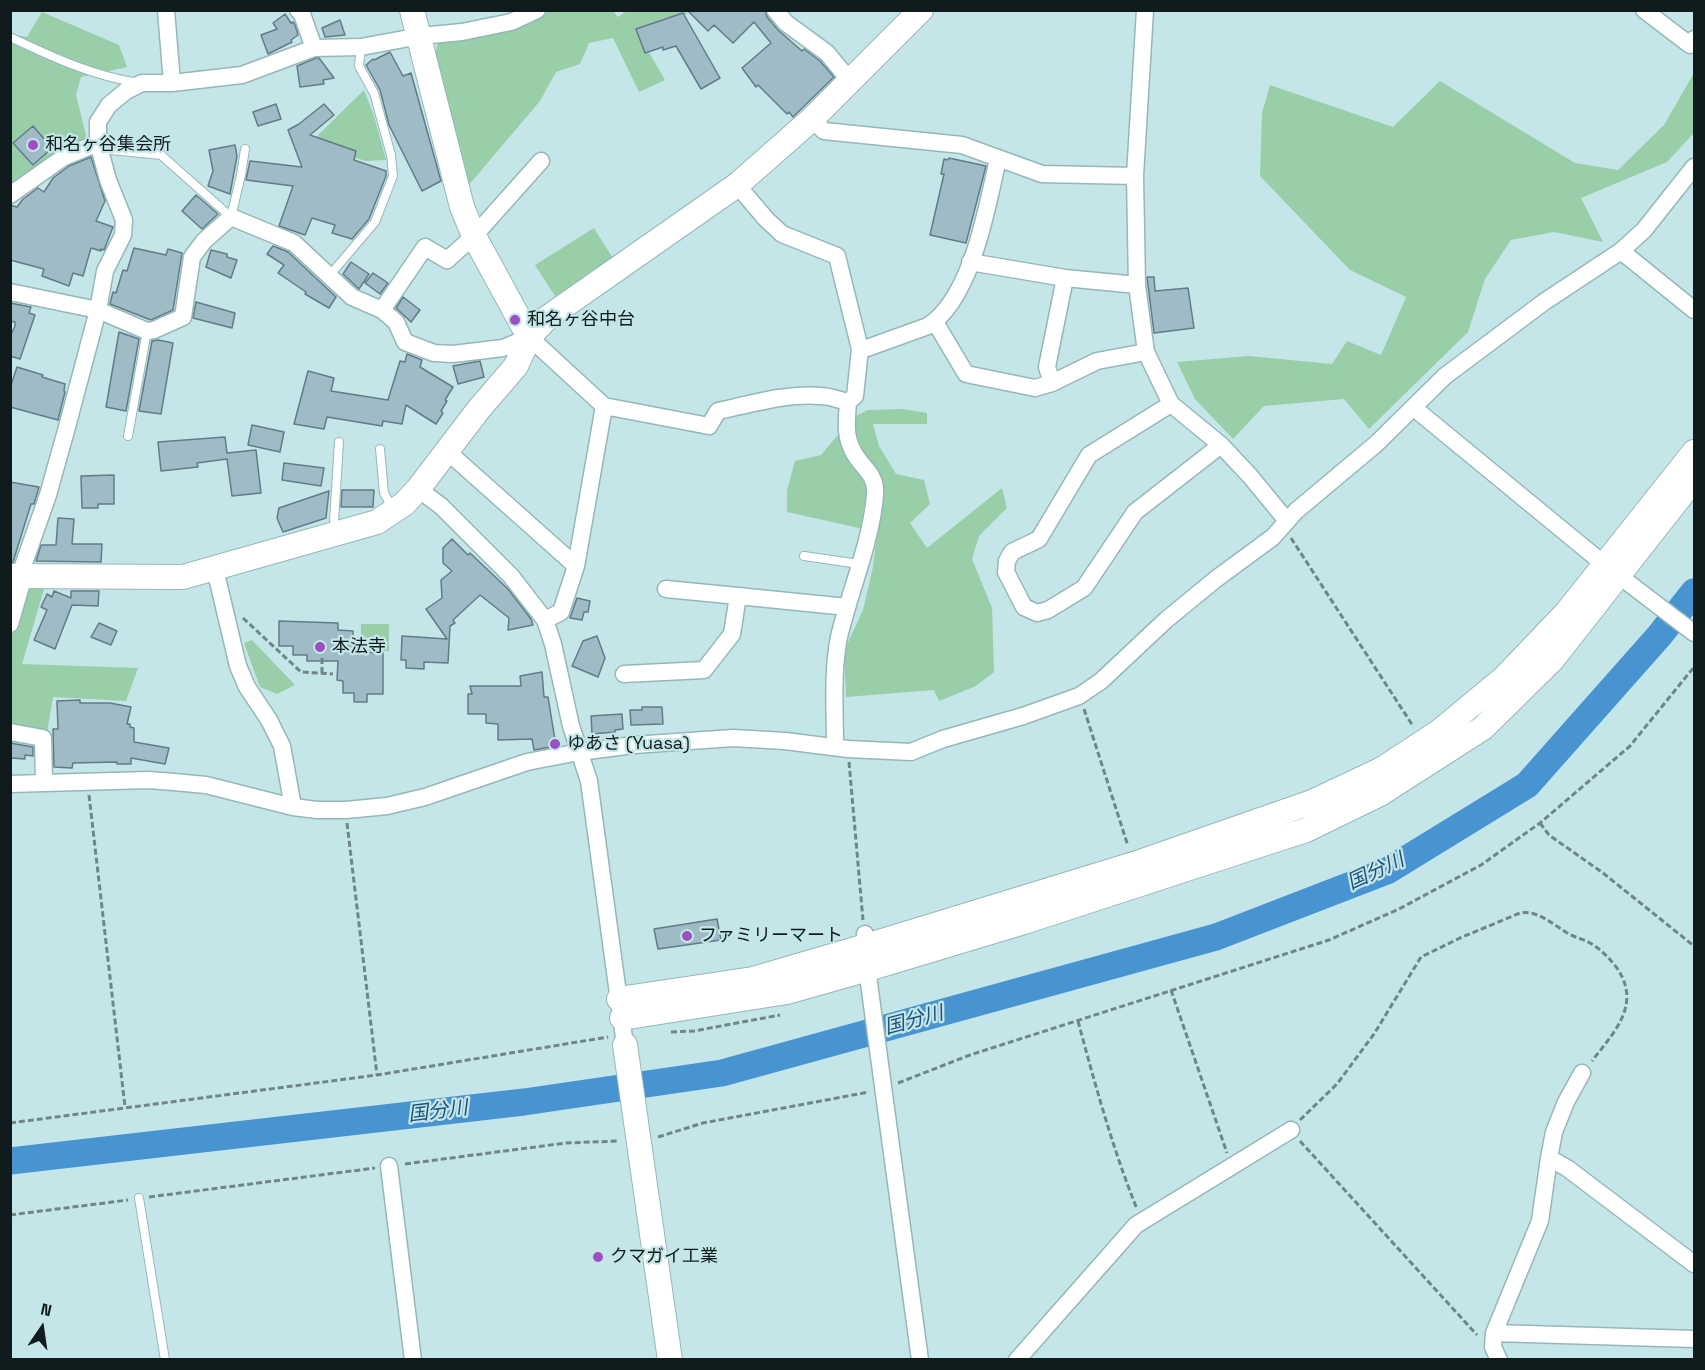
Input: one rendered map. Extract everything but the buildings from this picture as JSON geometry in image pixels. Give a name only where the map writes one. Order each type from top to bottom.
[{"type":"street","points":[[166,10],[172,83]]},
{"type":"street","points":[[298,10],[302,14],[314,48]]},
{"type":"street","points":[[412,10],[462,207],[474,236],[529,337],[604,406],[709,426],[718,411],[750,404],[804,395],[823,396],[848,402]]},
{"type":"street","points":[[10,624],[17,575],[23,566],[48,495],[98,310],[105,271],[123,235],[124,220],[108,180],[99,146],[98,122],[108,105],[126,91],[142,83],[172,83],[242,75],[314,48],[361,47],[420,36],[462,32],[511,22],[537,10]]},
{"type":"street","points":[[776,10],[786,23],[827,52],[851,82]]},
{"type":"street","points":[[17,575],[183,577],[377,522],[404,504],[418,489],[479,409],[516,366],[529,337],[547,318],[737,185],[851,82],[921,10]]},
{"type":"street","points":[[1145,10],[1135,176],[1137,285],[1146,352],[1171,404],[1221,445],[1287,521]]},
{"type":"street","points":[[1644,10],[1690,45],[1695,39]]},
{"type":"street","points":[[812,119],[824,131],[962,145],[1042,174],[1135,176]]},
{"type":"street","points":[[10,195],[64,157],[99,146]]},
{"type":"street","points":[[860,349],[935,322],[954,299],[970,262],[986,211],[998,159]]},
{"type":"street","points":[[382,310],[425,247],[447,260],[474,236],[541,161]]},
{"type":"street","points":[[10,784],[148,780],[206,785],[293,807],[346,810],[387,806],[425,798],[527,762],[579,752],[634,745],[733,738],[911,752],[1023,717],[1079,696],[1101,681],[1166,620],[1273,537],[1332,479],[1376,444],[1445,376],[1544,302],[1621,251],[1644,230],[1695,167]]},
{"type":"street","points":[[737,185],[782,234],[837,256],[860,349],[855,396],[848,402],[846,430],[853,452],[872,474],[875,493],[836,656],[842,748]]},
{"type":"street","points":[[10,292],[98,310],[147,331],[154,330],[183,318],[192,257],[204,241],[231,217],[294,243],[352,297],[382,310],[396,322],[405,342],[434,353],[453,354],[503,348],[529,337]]},
{"type":"street","points":[[1621,251],[1695,310]]},
{"type":"street","points":[[970,262],[1065,278],[1137,285]]},
{"type":"street","points":[[1052,383],[1047,366],[1065,278]]},
{"type":"street","points":[[935,322],[966,374],[1035,388],[1052,383],[1096,361],[1146,352]]},
{"type":"street","points":[[1171,404],[1089,455],[1039,539],[1012,552],[1007,561],[1006,572],[1024,607],[1037,613],[1048,610],[1084,588],[1135,512],[1221,445]]},
{"type":"street","points":[[545,620],[561,612],[576,566],[604,406]]},
{"type":"street","points":[[1414,408],[1695,633]]},
{"type":"street","points":[[448,452],[576,566]]},
{"type":"street","points":[[620,1024],[787,992],[867,960],[1312,802],[1382,770],[1440,731],[1504,678],[1567,612],[1619,574],[1695,452]]},
{"type":"street","points":[[867,960],[1024,922],[1306,830],[1380,794],[1483,728],[1552,660],[1695,479]]},
{"type":"street","points":[[418,489],[441,506],[511,576],[545,620],[553,644],[571,726],[589,781],[620,1024],[670,1359]]},
{"type":"street","points":[[215,568],[238,666],[247,687],[269,720],[282,746],[293,807]]},
{"type":"street","points":[[666,589],[847,607]]},
{"type":"street","points":[[624,674],[704,670],[732,634],[738,596]]},
{"type":"street","points":[[10,732],[44,738],[44,782]]},
{"type":"street","points":[[867,960],[920,1359]]},
{"type":"street","points":[[1582,1073],[1566,1102],[1554,1132],[1540,1221],[1495,1346],[1695,1339]]},
{"type":"street","points":[[1017,1359],[1136,1225],[1291,1130]]},
{"type":"street","points":[[1549,1158],[1567,1168],[1695,1264]]},
{"type":"street","points":[[388,1166],[413,1359]]},
{"type":"lane","points":[[10,38],[63,62],[121,80],[142,83]]},
{"type":"lane","points":[[330,275],[375,222],[393,176],[391,154],[375,93],[359,66],[361,47]]},
{"type":"lane","points":[[99,146],[161,155],[231,217],[241,175],[244,148]]},
{"type":"lane","points":[[128,436],[147,331]]},
{"type":"lane","points":[[339,442],[334,521],[339,534]]},
{"type":"lane","points":[[380,449],[384,493],[394,511]]},
{"type":"lane","points":[[804,556],[859,564]]},
{"type":"lane","points":[[139,1198],[165,1359]]},
{"type":"path","points":[[1287,521],[1289,534],[1424,741]]},
{"type":"path","points":[[222,594],[252,628],[302,672],[333,674]]},
{"type":"path","points":[[322,655],[322,673]]},
{"type":"path","points":[[1079,696],[1134,864]]},
{"type":"path","points":[[842,748],[867,960]]},
{"type":"path","points":[[87,781],[125,1108]]},
{"type":"path","points":[[346,810],[377,1075]]},
{"type":"path","points":[[1540,823],[1549,835],[1603,873],[1695,946]]},
{"type":"path","points":[[1495,1346],[1485,1344],[1291,1130],[1337,1084],[1374,1034],[1420,957],[1520,913],[1527,912],[1540,916],[1590,943],[1608,956],[1626,988],[1628,998],[1625,1011],[1617,1027],[1582,1073]]},
{"type":"path","points":[[1171,990],[1231,1166]]},
{"type":"path","points":[[1078,1021],[1119,1164],[1142,1222]]},
{"type":"path","points":[[10,1122],[377,1075],[620,1024]]},
{"type":"green space","points":[[628,10],[685,11],[688,14],[662,19],[636,30],[665,80],[639,92],[613,38],[589,43],[580,64],[556,72],[540,101],[468,186],[433,65],[438,41],[551,11],[613,11],[618,17]]},
{"type":"green space","points":[[42,12],[119,45],[127,67],[81,77],[76,95],[87,139],[11,188],[11,34],[27,37]]},
{"type":"green space","points":[[1694,73],[1694,133],[1667,162],[1581,198],[1603,242],[1554,232],[1511,240],[1485,279],[1468,332],[1369,429],[1344,399],[1264,406],[1233,439],[1195,399],[1177,362],[1249,356],[1332,364],[1347,341],[1381,355],[1406,297],[1350,270],[1260,176],[1262,113],[1270,85],[1393,127],[1440,81],[1575,163],[1618,170],[1664,125]]},
{"type":"green space","points":[[364,90],[386,160],[366,161],[309,144]]},
{"type":"green space","points":[[594,228],[614,260],[555,296],[535,265]]},
{"type":"green space","points":[[903,409],[927,413],[927,424],[873,424],[879,446],[896,474],[924,480],[930,504],[910,523],[927,548],[1002,488],[1007,508],[979,536],[972,559],[992,608],[994,672],[976,686],[939,701],[934,690],[846,697],[844,651],[863,610],[873,567],[877,532],[787,512],[787,490],[795,461],[821,455],[853,417],[868,410]]},
{"type":"green space","points":[[11,585],[45,586],[22,664],[138,668],[126,701],[53,697],[47,733],[11,728]]},
{"type":"green space","points":[[361,624],[389,624],[389,651],[361,651]]},
{"type":"green space","points":[[252,640],[295,685],[277,694],[260,687],[244,643]]},
{"type":"waterway","name":"国分川","points":[[10,1161],[524,1102],[722,1073],[1216,937],[1387,871],[1527,785],[1659,636],[1694,592]]},
{"type":"place","name":"和名ヶ谷集会所","points":[[33,145]]},
{"type":"place","name":"和名ヶ谷中台","points":[[515,320]]},
{"type":"place","name":"本法寺","points":[[320,647]]},
{"type":"place","name":"ゆあさ (Yuasa)","points":[[555,744]]},
{"type":"place","name":"ファミリーマート","points":[[687,936]]},
{"type":"place","name":"クマガイ工業","points":[[598,1257]]}]
